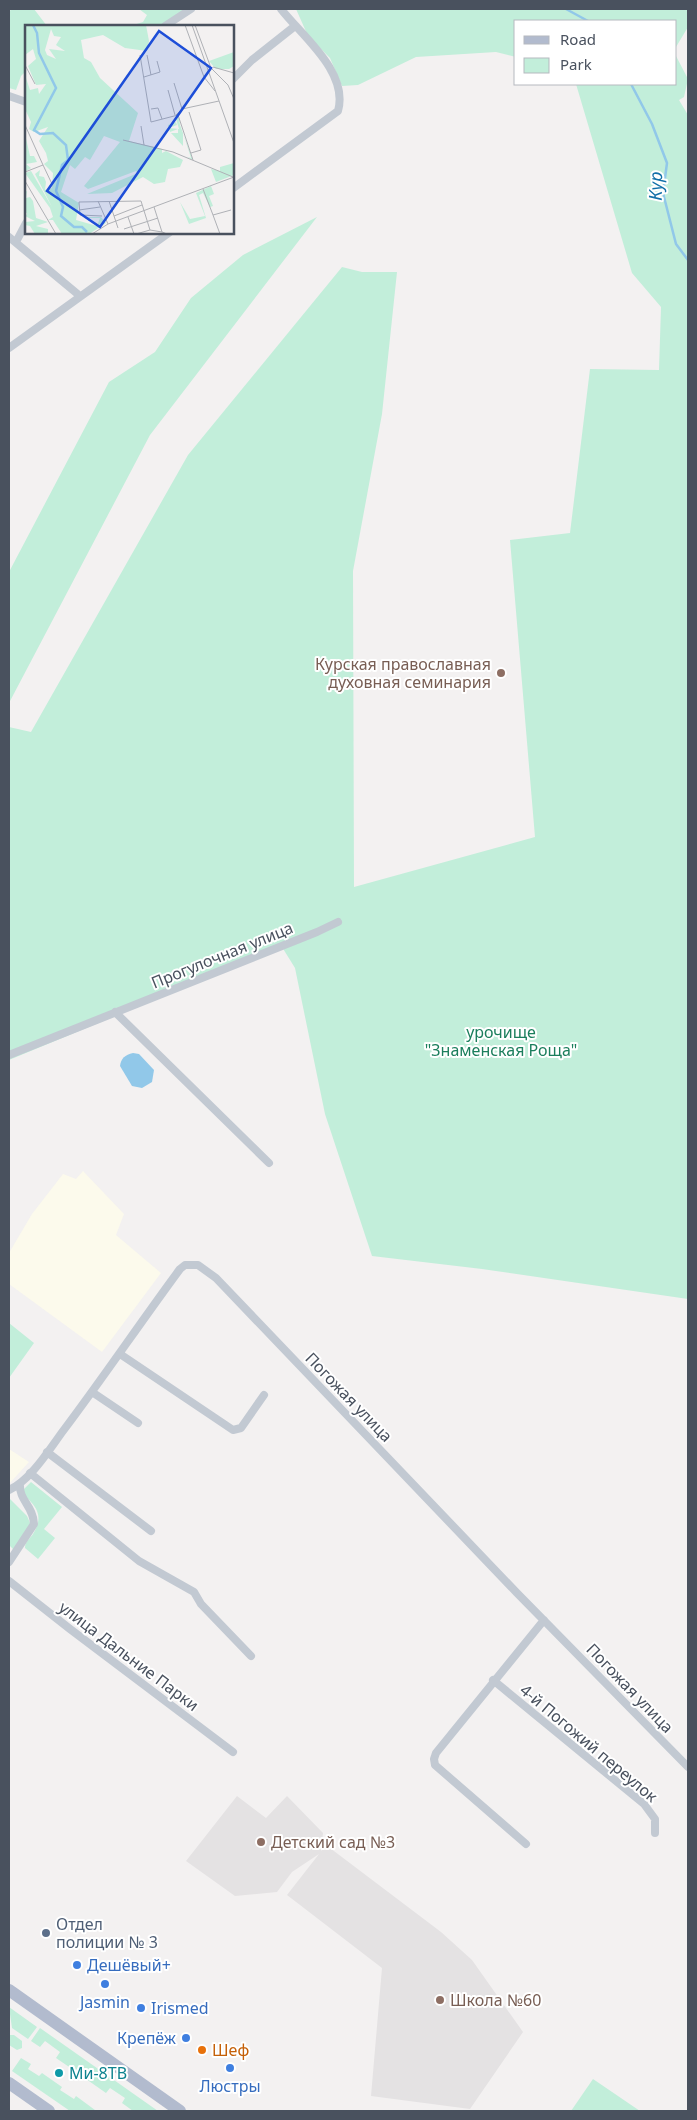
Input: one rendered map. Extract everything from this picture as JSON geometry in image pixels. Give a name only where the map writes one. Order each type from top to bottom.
[{"type":"main road","points":[[9,1990],[180,2111]]},
{"type":"main road","points":[[9,2083],[49,2111]]},
{"type":"street","points":[[167,25],[191,9]]},
{"type":"street","points":[[234,188],[332,117],[338,110],[341,100],[339,88],[326,60],[282,10]]},
{"type":"street","points":[[234,78],[252,60],[295,26]]},
{"type":"street","points":[[9,96],[25,102]]},
{"type":"street","points":[[25,224],[12,239],[80,296]]},
{"type":"street","points":[[9,348],[167,234]]},
{"type":"street","name":"Прогулочная улица","points":[[9,1055],[338,922]]},
{"type":"street","points":[[115,1012],[269,1163]]},
{"type":"street","name":"Погожая улица","points":[[9,1490],[20,1484],[30,1473],[120,1354],[180,1269],[185,1265],[198,1264],[216,1278],[544,1620],[688,1767]]},
{"type":"street","points":[[120,1354],[233,1430],[241,1428],[264,1395]]},
{"type":"street","points":[[92,1392],[138,1423]]},
{"type":"street","points":[[46,1452],[151,1531]]},
{"type":"street","points":[[30,1473],[139,1560],[194,1592],[201,1604],[251,1656]]},
{"type":"street","points":[[9,1562],[34,1524],[33,1512],[22,1498],[20,1484]]},
{"type":"street","name":"улица Дальние Парки","points":[[9,1581],[233,1752]]},
{"type":"street","points":[[526,1844],[436,1765],[434,1760],[436,1753],[493,1680],[544,1620]]},
{"type":"street","name":"4-й Погожий переулок","points":[[493,1680],[644,1804],[654,1819],[655,1833]]},
{"type":"shaded area","points":[[83,1171],[124,1214],[116,1235],[161,1273],[102,1352],[9,1284],[9,1253],[32,1214],[63,1174],[76,1179]]},
{"type":"shaded area","points":[[9,1449],[29,1462],[9,1484]]},
{"type":"shaded area","name":"Школа №60","points":[[237,1796],[266,1818],[287,1796],[323,1833],[321,1851],[326,1845],[441,1932],[472,1960],[523,2032],[470,2109],[371,2096],[382,1968],[287,1895],[319,1854],[292,1872],[277,1892],[235,1896],[186,1861]]},
{"type":"green space","points":[[11,9],[34,9],[46,25],[25,25],[25,72],[21,76],[16,90],[9,88],[9,13]]},
{"type":"green space","points":[[139,9],[185,9],[161,25],[133,25],[143,22],[147,15]]},
{"type":"green space","points":[[296,9],[688,9],[688,27],[677,45],[677,20],[514,20],[514,56],[496,52],[416,57],[358,85],[342,86],[330,58],[308,36]]},
{"type":"green space","name":"урочище \"Знаменская Роща\"","points":[[677,58],[688,79],[684,97],[679,100],[688,115],[688,1299],[482,1269],[372,1256],[325,1114],[295,968],[282,947],[9,1060],[9,727],[31,732],[188,455],[342,267],[362,272],[397,272],[382,414],[353,571],[354,887],[535,837],[510,540],[570,533],[590,369],[659,370],[661,307],[632,273],[576,85],[677,85]]},
{"type":"green space","points":[[317,217],[150,435],[9,703],[9,572],[109,382],[155,352],[191,298],[243,255]]},
{"type":"green space","points":[[9,1323],[34,1343],[9,1378]]},
{"type":"green space","points":[[31,1482],[62,1507],[44,1529],[55,1538],[38,1559],[25,1548],[38,1522],[38,1512],[24,1495],[24,1489]]},
{"type":"green space","points":[[9,1498],[27,1516],[31,1525],[14,1550],[9,1545]]},
{"type":"green space","points":[[9,2007],[37,2027],[28,2039],[12,2028]]},
{"type":"green space","points":[[40,2028],[158,2111],[133,2111],[122,2103],[125,2098],[110,2088],[106,2093],[86,2079],[88,2075],[78,2068],[75,2071],[56,2058],[60,2052],[45,2041],[40,2047],[31,2041]]},
{"type":"green space","points":[[9,2035],[14,2035],[22,2041],[22,2048],[17,2050],[9,2045]]},
{"type":"green space","points":[[21,2058],[31,2064],[28,2069],[39,2076],[42,2073],[62,2087],[60,2090],[74,2099],[76,2096],[95,2110],[70,2111],[12,2071]]},
{"type":"green space","points":[[593,2079],[640,2111],[571,2111]]},
{"type":"water","points":[[133,1053],[139,1054],[154,1070],[152,1082],[142,1088],[132,1086],[120,1066],[124,1057]]},
{"type":"waterway","name":"Кур","points":[[566,9],[586,20]]},
{"type":"waterway","name":"Кур","points":[[632,85],[652,124],[667,163],[663,193],[676,244],[688,260]]},
{"type":"place","name":"Курская православная духовная семинария","points":[[501,673]]},
{"type":"place","name":"Детский сад №3","points":[[261,1842]]},
{"type":"place","name":"Отдел полиции № 3","points":[[46,1933]]},
{"type":"place","name":"Дешёвый+","points":[[77,1965]]},
{"type":"place","name":"Jasmin","points":[[105,1984]]},
{"type":"place","name":"Школа №60","points":[[440,2000]]},
{"type":"place","name":"Irismed","points":[[141,2008]]},
{"type":"place","name":"Крепёж","points":[[186,2038]]},
{"type":"place","name":"Шеф","points":[[202,2050]]},
{"type":"place","name":"Люстры","points":[[230,2068]]},
{"type":"place","name":"Ми-8ТВ","points":[[59,2073]]}]
